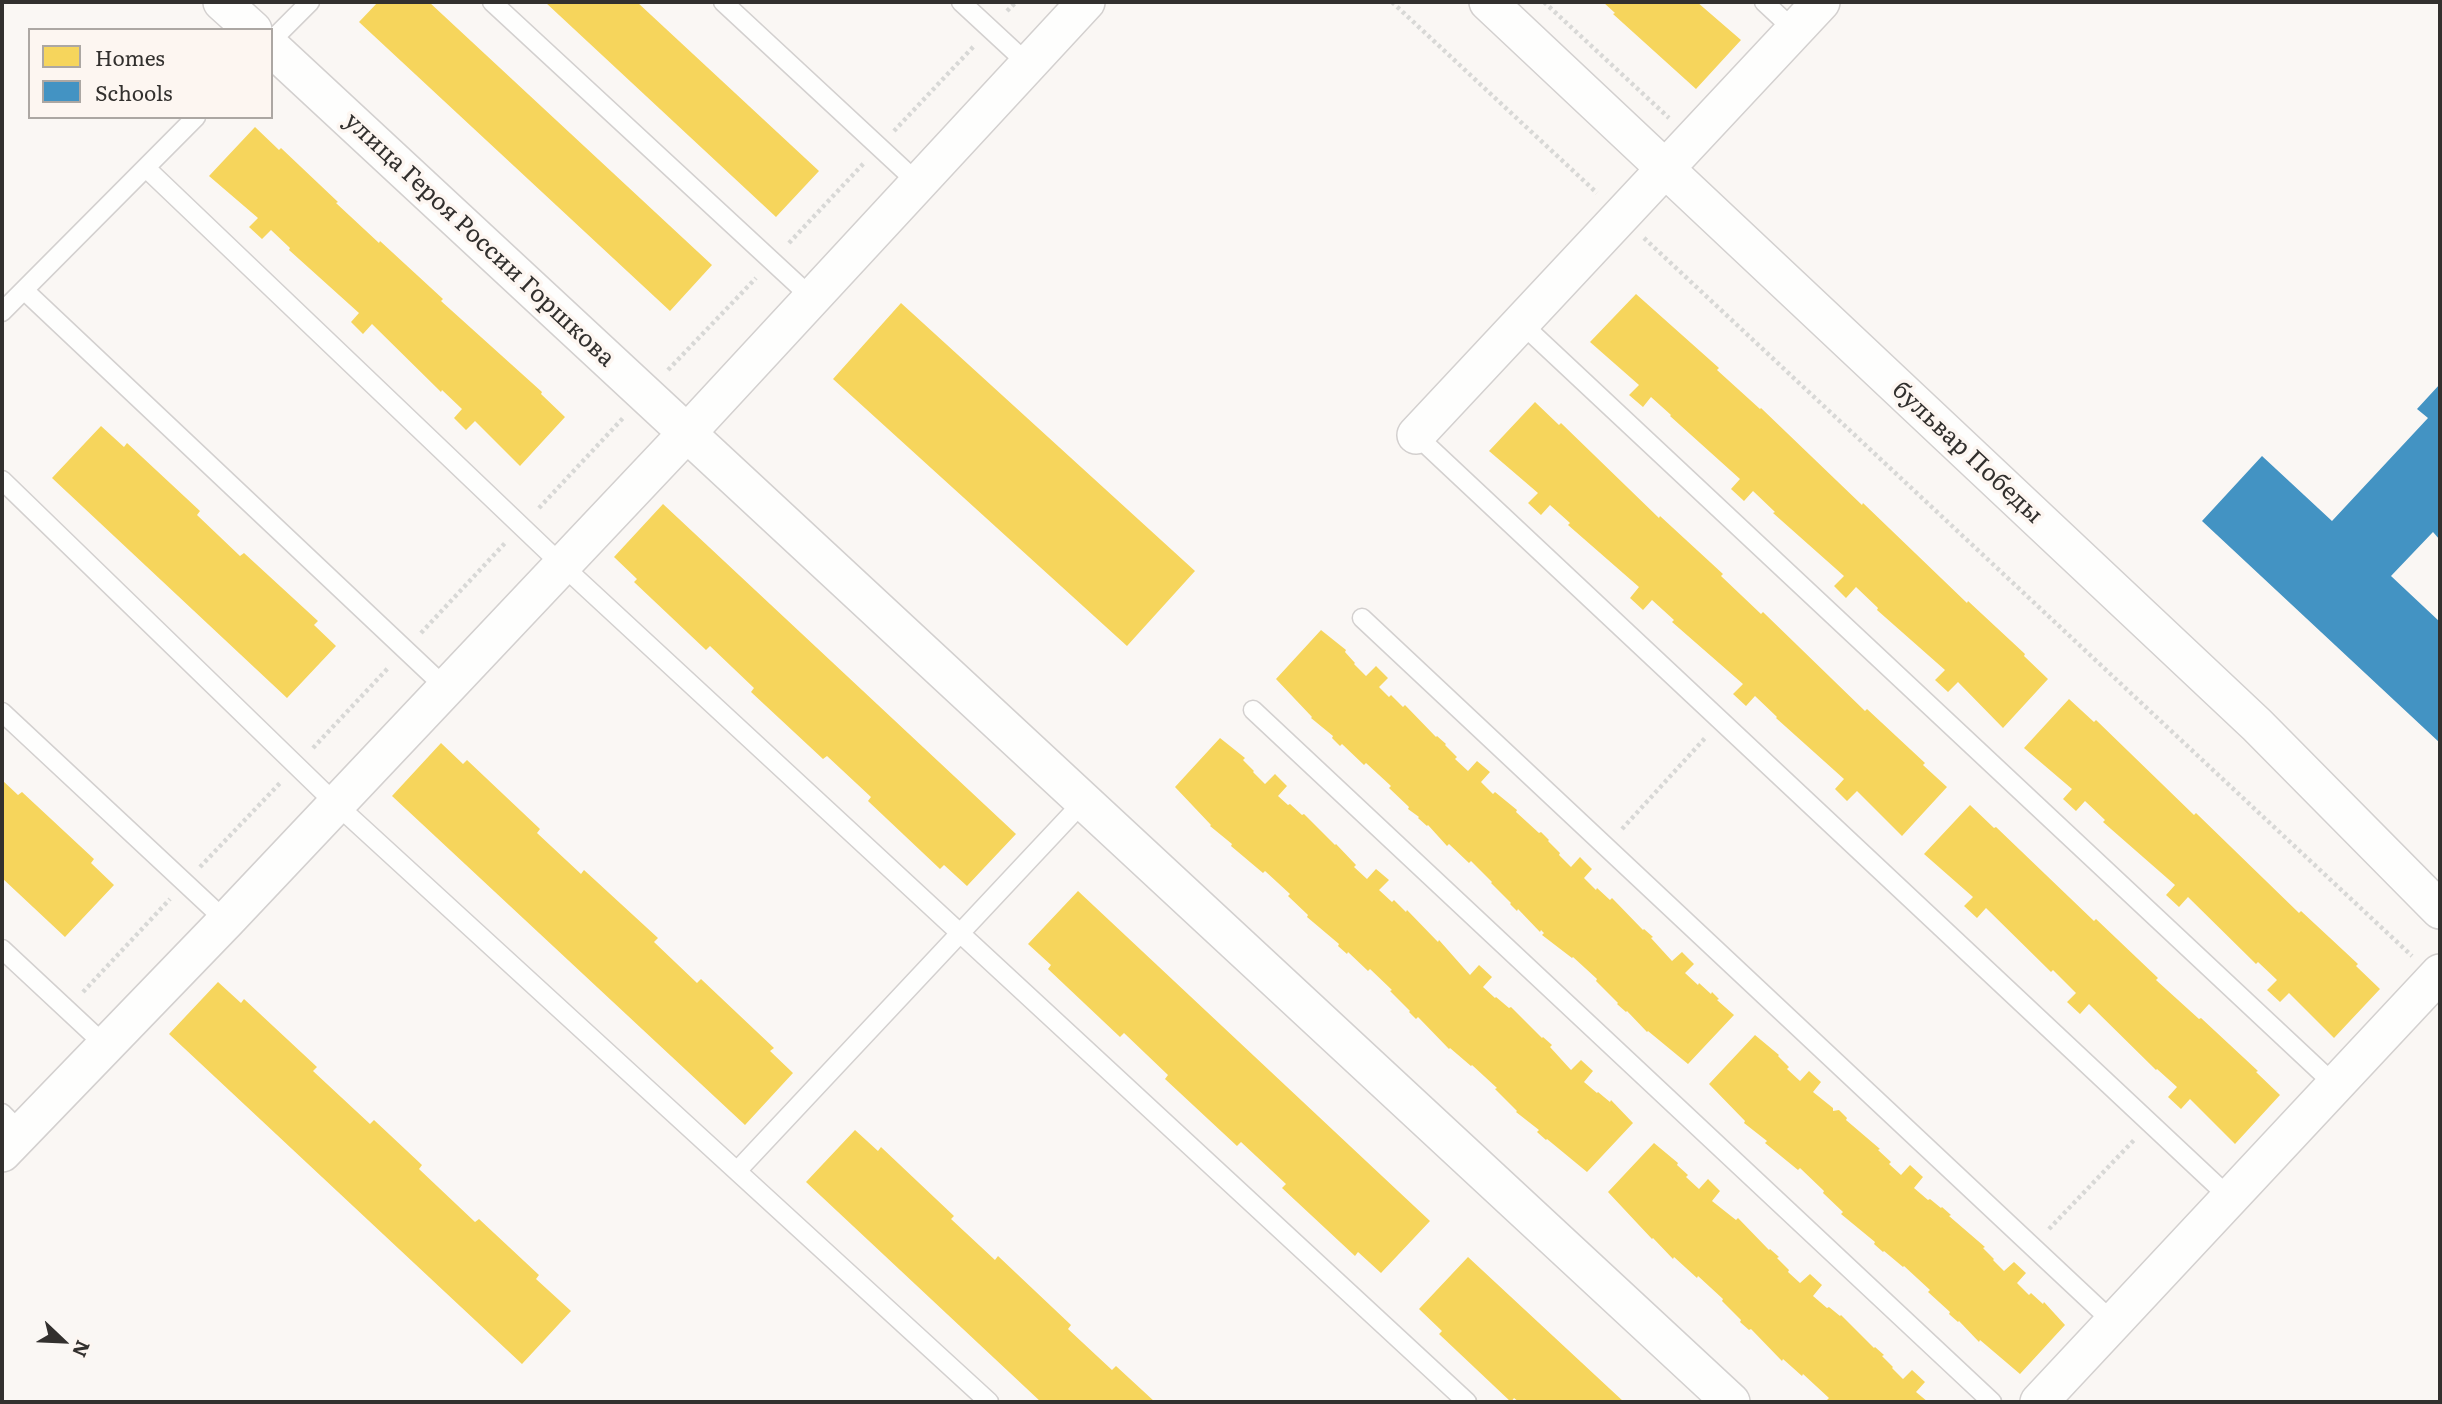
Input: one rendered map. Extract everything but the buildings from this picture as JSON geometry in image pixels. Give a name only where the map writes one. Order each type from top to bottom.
[{"type":"street","points":[[222,2],[251,28]]},
{"type":"street","points":[[9,1133],[106,1046],[226,920],[687,433],[1086,2]]},
{"type":"street","name":"бульвар Победы","points":[[1488,2],[2257,725],[2440,910]]},
{"type":"street","points":[[1416,435],[1821,2]]},
{"type":"street","name":"улица Героя России Горшкова","points":[[273,49],[1731,1402]]},
{"type":"street","points":[[2039,1402],[2438,976]]},
{"type":"lane","points":[[273,39],[310,2]]},
{"type":"lane","points":[[492,2],[812,298]]},
{"type":"lane","points":[[723,2],[918,183]]},
{"type":"lane","points":[[961,2],[1028,64]]},
{"type":"lane","points":[[1764,2],[1794,30]]},
{"type":"lane","points":[[2,312],[194,119]]},
{"type":"lane","points":[[146,168],[562,565],[1467,1402]]},
{"type":"lane","points":[[24,290],[446,688]]},
{"type":"lane","points":[[1521,323],[2335,1085]]},
{"type":"lane","points":[[1416,435],[2230,1198]]},
{"type":"lane","points":[[2,480],[336,804],[989,1402]]},
{"type":"lane","points":[[1362,618],[2114,1323]]},
{"type":"lane","points":[[1253,710],[1992,1402]]},
{"type":"lane","points":[[2,712],[226,920]]},
{"type":"lane","points":[[737,1171],[1084,801]]},
{"type":"lane","points":[[2,949],[106,1046]]},
{"type":"path","points":[[66,1010],[1016,2]]},
{"type":"path","points":[[1392,2],[2438,976]]},
{"type":"path","points":[[1544,2],[1692,140]]},
{"type":"path","points":[[1605,846],[1721,721]]},
{"type":"path","points":[[2032,1246],[2150,1123]]}]
